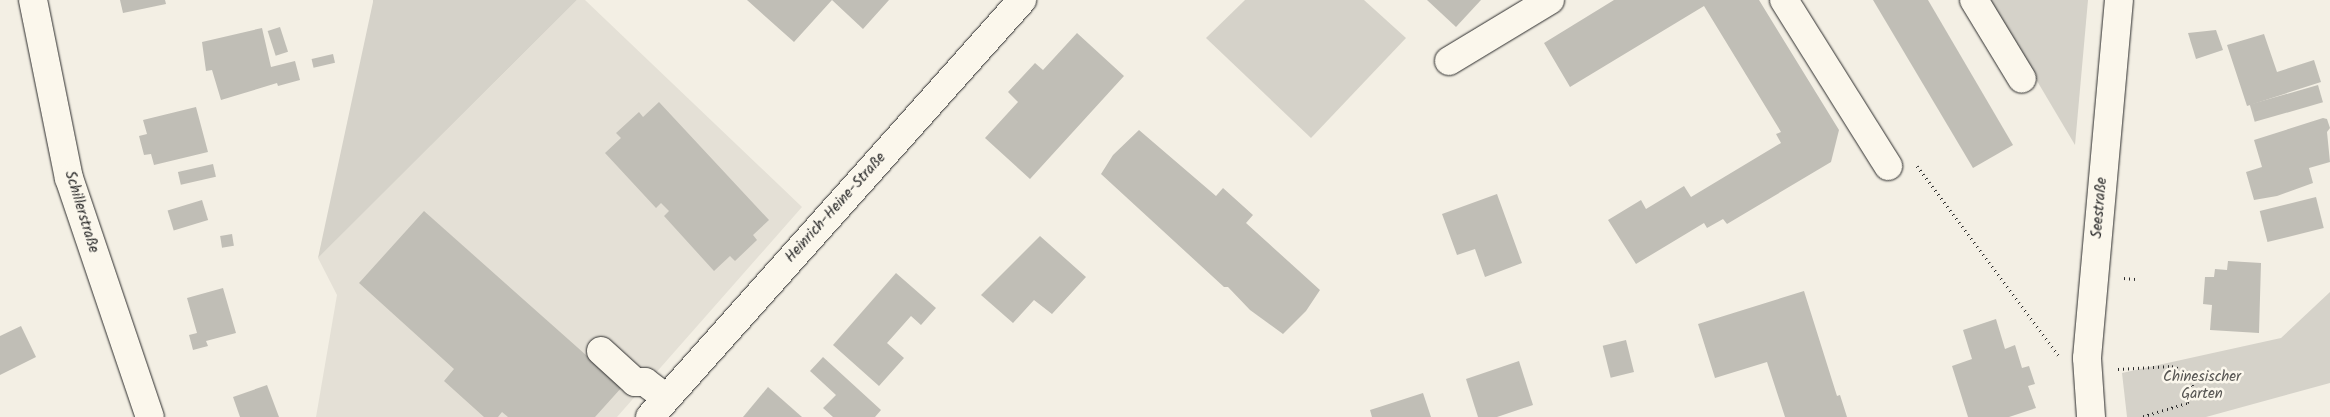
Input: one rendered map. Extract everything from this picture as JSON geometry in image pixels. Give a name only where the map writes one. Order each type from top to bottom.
[{"type":"street","name":"Schillerstraße","points":[[33,0],[69,178],[150,417]]},
{"type":"street","name":"Heinrich-Heine-Straße","points":[[658,408],[1022,0]]},
{"type":"street","points":[[1449,61],[1550,0]]},
{"type":"street","points":[[1784,0],[1888,166]]},
{"type":"street","points":[[1974,0],[2022,80]]},
{"type":"street","name":"Seestraße","points":[[2091,417],[2087,358],[2119,0]]},
{"type":"street","points":[[601,351],[634,382],[645,382],[658,408]]},
{"type":"path","points":[[1888,166],[1912,159],[2059,357],[2066,357]]},
{"type":"path","points":[[2124,278],[2135,279]]},
{"type":"path","points":[[2118,368],[2172,366],[2186,371],[2192,380],[2193,393],[2187,403],[2141,417]]},
{"type":"shaded area","points":[[577,0],[585,0],[802,207],[617,417],[316,417],[337,295],[318,258]]},
{"type":"green space","points":[[373,0],[577,0],[318,258],[373,2]]},
{"type":"green space","points":[[1245,0],[1364,0],[1406,38],[1311,138],[1206,38]]},
{"type":"green space","points":[[1989,0],[2088,0],[2075,145]]},
{"type":"green space","name":"Chinesischer Garten","points":[[2330,292],[2330,383],[2206,417],[2127,417],[2122,373],[2281,338]]},
{"type":"building","points":[[120,0],[165,0],[166,4],[123,13]]},
{"type":"building","points":[[747,0],[832,0],[794,42]]},
{"type":"building","points":[[832,0],[889,0],[863,29]]},
{"type":"building","points":[[1427,0],[1481,0],[1456,27]]},
{"type":"building","points":[[1614,0],[1759,0],[1839,130],[1831,162],[1727,224],[1723,219],[1707,228],[1704,223],[1636,264],[1608,220],[1641,200],[1646,209],[1684,186],[1691,197],[1781,143],[1776,134],[1781,132],[1704,6],[1570,87],[1544,43]]},
{"type":"building","points":[[1873,0],[1928,0],[2013,145],[1973,168]]},
{"type":"building","points":[[280,27],[288,52],[276,56],[268,31]]},
{"type":"building","points":[[262,28],[271,67],[295,61],[300,80],[278,86],[277,83],[221,100],[212,70],[206,71],[202,42]]},
{"type":"building","points":[[2216,30],[2223,50],[2196,59],[2188,33]]},
{"type":"building","points":[[1077,33],[1124,76],[1030,179],[985,138],[1018,102],[1008,92],[1035,63],[1043,70]]},
{"type":"building","points":[[2264,34],[2277,72],[2314,60],[2321,82],[2247,106],[2227,45]]},
{"type":"building","points":[[333,54],[335,63],[314,68],[312,59]]},
{"type":"building","points":[[2318,85],[2323,102],[2255,122],[2250,105]]},
{"type":"building","points":[[659,102],[769,220],[753,235],[757,240],[735,261],[730,256],[714,271],[664,216],[669,211],[661,203],[656,208],[605,153],[621,138],[616,133],[639,112],[643,117]]},
{"type":"building","points":[[196,107],[208,152],[154,165],[151,154],[144,155],[139,136],[147,134],[143,120]]},
{"type":"building","points":[[2323,118],[2327,119],[2330,128],[2327,132],[2330,162],[2309,168],[2313,183],[2277,196],[2254,200],[2246,172],[2262,167],[2254,140]]},
{"type":"building","points":[[1139,130],[1216,196],[1223,188],[1253,215],[1246,223],[1320,290],[1306,311],[1283,334],[1250,310],[1228,287],[1224,287],[1101,174],[1113,155]]},
{"type":"building","points":[[213,164],[216,177],[181,185],[178,172]]},
{"type":"building","points":[[1497,194],[1522,263],[1485,277],[1475,249],[1457,255],[1442,214]]},
{"type":"building","points":[[2316,197],[2324,228],[2267,242],[2260,211]]},
{"type":"building","points":[[202,200],[208,220],[174,231],[168,211]]},
{"type":"building","points":[[424,211],[622,387],[595,417],[508,417],[502,412],[498,417],[484,417],[444,381],[454,369],[359,283]]},
{"type":"building","points":[[232,234],[234,246],[222,248],[220,236]]},
{"type":"building","points":[[1040,236],[1086,277],[1052,314],[1034,300],[1013,323],[981,295]]},
{"type":"building","points":[[2228,261],[2261,263],[2259,333],[2210,330],[2212,305],[2203,304],[2205,277],[2214,277],[2215,269],[2227,270]]},
{"type":"building","points":[[896,273],[936,308],[921,325],[911,316],[887,343],[904,358],[879,386],[833,345]]},
{"type":"building","points":[[223,288],[236,333],[206,341],[208,346],[193,350],[189,335],[197,333],[187,298]]},
{"type":"building","points":[[1804,291],[1837,396],[1840,395],[1847,417],[1785,417],[1767,362],[1715,378],[1698,324]]},
{"type":"building","points":[[1996,319],[2005,349],[2015,345],[2022,368],[2029,366],[2035,384],[2028,386],[2036,408],[2009,417],[1968,417],[1952,366],[1972,359],[1963,330]]},
{"type":"building","points":[[21,326],[36,357],[0,375],[0,336]]},
{"type":"building","points":[[1626,340],[1634,372],[1611,378],[1603,346]]},
{"type":"building","points":[[823,357],[881,410],[875,417],[833,417],[823,408],[836,395],[810,371]]},
{"type":"building","points":[[1519,361],[1533,405],[1497,417],[1478,417],[1466,379]]},
{"type":"building","points":[[267,385],[279,417],[240,417],[233,397]]},
{"type":"building","points":[[768,387],[802,417],[743,417]]},
{"type":"building","points":[[1423,393],[1431,417],[1372,417],[1370,410]]}]
